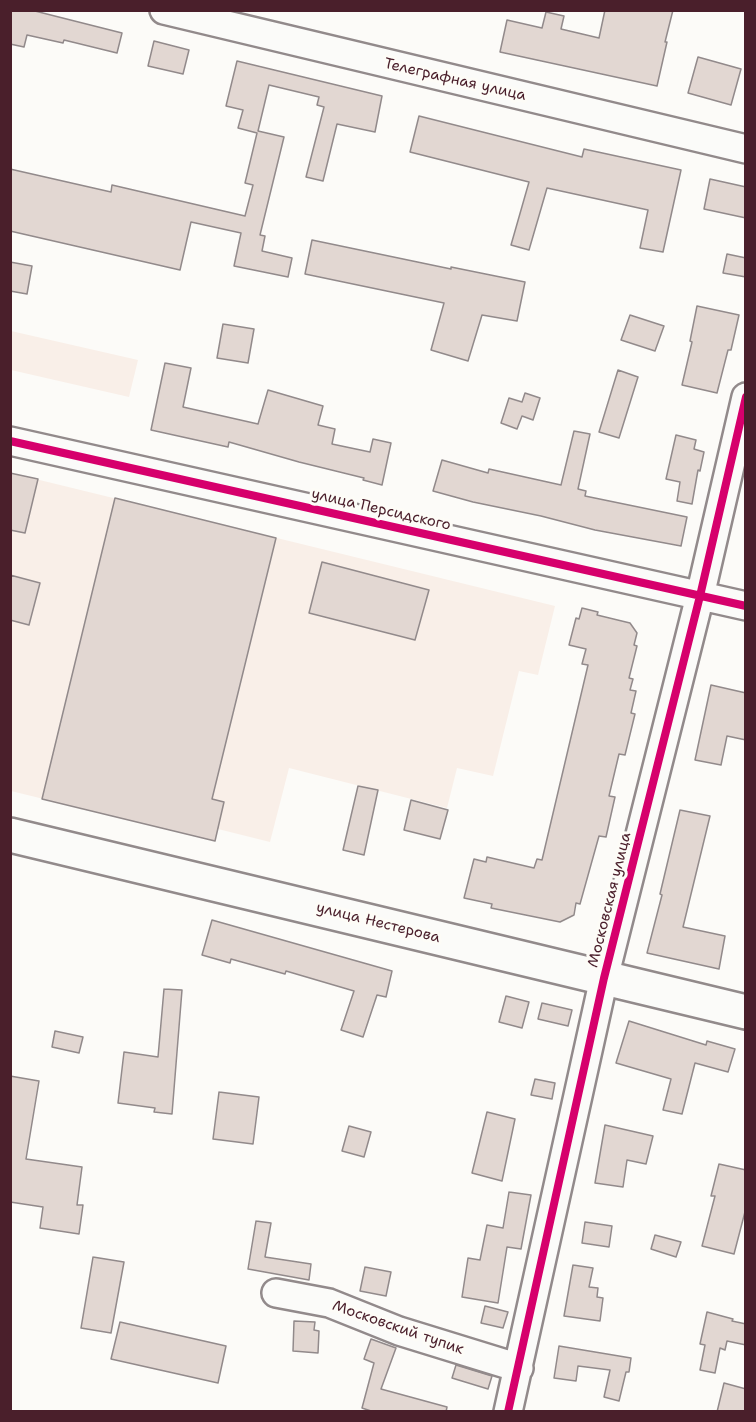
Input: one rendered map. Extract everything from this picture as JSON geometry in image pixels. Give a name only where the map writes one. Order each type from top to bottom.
[{"type":"main road","name":"улица Нестерова","points":[[10,835],[746,1012]]},
{"type":"street","name":"Телеграфная улица","points":[[164,10],[746,149]]},
{"type":"street","name":"Московская улица","points":[[508,1412],[604,978],[700,596],[746,397]]},
{"type":"street","name":"улица Персидского","points":[[10,441],[746,606]]},
{"type":"street","name":"Московский тупик","points":[[276,1293],[329,1303],[399,1331],[519,1368]]},
{"type":"shaded area","points":[[11,331],[138,360],[129,397],[11,370]]},
{"type":"shaded area","points":[[11,473],[555,606],[538,675],[519,671],[493,776],[457,768],[447,808],[289,768],[270,842],[218,829],[215,841],[11,791]]},
{"type":"building","points":[[10,10],[31,10],[122,33],[117,53],[64,40],[63,43],[27,35],[24,47],[10,44]]},
{"type":"building","points":[[605,10],[673,10],[657,86],[500,52],[507,20],[542,28],[546,12],[564,16],[561,29],[599,38]]},
{"type":"building","points":[[154,41],[189,50],[183,74],[148,66]]},
{"type":"building","points":[[698,57],[741,69],[731,105],[688,93]]},
{"type":"building","points":[[237,61],[382,96],[375,132],[337,124],[323,181],[306,177],[324,107],[317,105],[319,97],[269,85],[258,131],[284,137],[260,235],[265,236],[262,251],[292,258],[288,277],[234,266],[241,233],[191,222],[180,270],[10,231],[10,169],[111,192],[112,185],[245,216],[253,185],[245,183],[257,133],[238,128],[243,110],[226,106]]},
{"type":"building","points":[[419,116],[582,157],[584,149],[681,170],[663,252],[640,248],[648,210],[547,188],[529,250],[511,245],[529,182],[410,152]]},
{"type":"building","points":[[710,179],[746,187],[746,218],[704,209]]},
{"type":"building","points":[[312,240],[525,282],[517,321],[482,315],[468,361],[431,350],[444,303],[305,274]]},
{"type":"building","points":[[727,254],[746,258],[746,277],[723,273]]},
{"type":"building","points":[[10,262],[32,266],[27,294],[10,291]]},
{"type":"building","points":[[697,306],[739,315],[731,350],[728,350],[717,393],[682,385],[692,342],[690,341]]},
{"type":"building","points":[[630,315],[664,326],[655,351],[621,340]]},
{"type":"building","points":[[223,324],[254,329],[248,363],[217,358]]},
{"type":"building","points":[[165,363],[191,368],[183,407],[258,424],[268,390],[323,406],[318,425],[335,429],[332,444],[370,452],[373,439],[391,443],[382,485],[363,480],[364,478],[229,442],[228,447],[151,430]]},
{"type":"building","points":[[618,370],[638,377],[619,438],[599,432]]},
{"type":"building","points":[[525,393],[540,398],[533,420],[522,416],[517,429],[501,423],[509,398],[522,402]]},
{"type":"building","points":[[574,431],[590,434],[578,489],[586,491],[585,496],[687,517],[681,546],[595,530],[433,491],[442,460],[488,473],[489,469],[561,485]]},
{"type":"building","points":[[676,435],[696,440],[694,449],[704,452],[692,504],[677,501],[680,482],[666,479]]},
{"type":"building","points":[[10,473],[38,479],[25,533],[10,530]]},
{"type":"building","points":[[115,498],[276,538],[212,799],[224,802],[215,841],[42,799]]},
{"type":"building","points":[[322,562],[429,590],[415,640],[309,613]]},
{"type":"building","points":[[10,575],[40,583],[29,625],[10,620]]},
{"type":"building","points":[[582,608],[598,612],[597,615],[630,623],[637,633],[634,645],[637,646],[629,678],[633,679],[630,690],[636,691],[631,713],[635,714],[625,755],[619,754],[609,796],[615,797],[606,837],[599,836],[580,904],[576,903],[574,915],[560,922],[491,908],[492,904],[464,898],[474,859],[486,862],[487,857],[534,868],[537,859],[542,860],[588,665],[582,664],[586,649],[569,645],[576,618],[579,619]]},
{"type":"building","points":[[711,685],[746,693],[746,740],[727,736],[721,765],[695,760]]},
{"type":"building","points":[[358,786],[378,790],[364,855],[343,850]]},
{"type":"building","points":[[411,800],[448,810],[440,839],[404,830]]},
{"type":"building","points":[[680,810],[710,816],[683,927],[725,936],[719,969],[647,953]]},
{"type":"building","points":[[212,920],[392,971],[386,997],[377,995],[363,1037],[341,1030],[354,991],[286,971],[285,974],[231,959],[230,963],[202,955]]},
{"type":"building","points":[[164,989],[182,990],[172,1114],[154,1112],[155,1108],[118,1103],[124,1052],[158,1057]]},
{"type":"building","points":[[506,996],[529,1002],[522,1028],[499,1022]]},
{"type":"building","points":[[542,1003],[572,1010],[568,1026],[538,1019]]},
{"type":"building","points":[[629,1021],[706,1045],[707,1041],[735,1049],[728,1072],[695,1063],[682,1114],[663,1110],[671,1079],[616,1063]]},
{"type":"building","points":[[55,1031],[83,1037],[79,1053],[52,1047]]},
{"type":"building","points":[[10,1076],[39,1081],[26,1159],[82,1167],[77,1205],[83,1205],[79,1234],[40,1228],[43,1207],[10,1202]]},
{"type":"building","points":[[535,1079],[555,1083],[552,1099],[531,1095]]},
{"type":"building","points":[[219,1092],[259,1097],[253,1144],[213,1139]]},
{"type":"building","points":[[487,1112],[515,1119],[502,1181],[472,1173]]},
{"type":"building","points":[[605,1125],[653,1136],[646,1164],[627,1160],[623,1187],[595,1183]]},
{"type":"building","points":[[349,1126],[371,1132],[364,1157],[342,1151]]},
{"type":"building","points":[[719,1164],[746,1170],[746,1208],[734,1254],[702,1246],[715,1196],[711,1196]]},
{"type":"building","points":[[509,1192],[531,1195],[521,1249],[507,1247],[498,1303],[462,1297],[468,1258],[480,1260],[487,1225],[503,1228]]},
{"type":"building","points":[[256,1221],[271,1223],[265,1257],[311,1264],[309,1280],[248,1269]]},
{"type":"building","points":[[585,1222],[612,1226],[609,1247],[582,1243]]},
{"type":"building","points":[[655,1235],[681,1242],[676,1257],[651,1249]]},
{"type":"building","points":[[93,1257],[124,1262],[111,1333],[81,1328]]},
{"type":"building","points":[[573,1265],[593,1268],[589,1287],[598,1288],[597,1297],[603,1298],[600,1321],[564,1316]]},
{"type":"building","points":[[365,1267],[391,1272],[386,1296],[360,1291]]},
{"type":"building","points":[[485,1306],[508,1312],[503,1328],[481,1323]]},
{"type":"building","points":[[707,1312],[746,1324],[746,1345],[727,1341],[725,1350],[720,1348],[715,1373],[700,1370],[705,1345],[700,1344]]},
{"type":"building","points":[[294,1321],[315,1322],[314,1330],[319,1331],[318,1353],[293,1351]]},
{"type":"building","points":[[120,1322],[226,1346],[218,1383],[111,1359]]},
{"type":"building","points":[[371,1339],[396,1348],[381,1389],[447,1407],[446,1412],[374,1412],[362,1408],[374,1363],[364,1359]]},
{"type":"building","points":[[559,1346],[631,1358],[629,1372],[626,1372],[619,1401],[604,1397],[610,1370],[578,1366],[576,1381],[554,1378]]},
{"type":"building","points":[[456,1365],[492,1376],[488,1389],[452,1378]]},
{"type":"building","points":[[724,1383],[746,1389],[746,1412],[717,1412]]},
{"type":"cycle path","points":[[508,1412],[604,978],[700,596],[746,397]]},
{"type":"cycle path","points":[[10,441],[746,606]]}]
